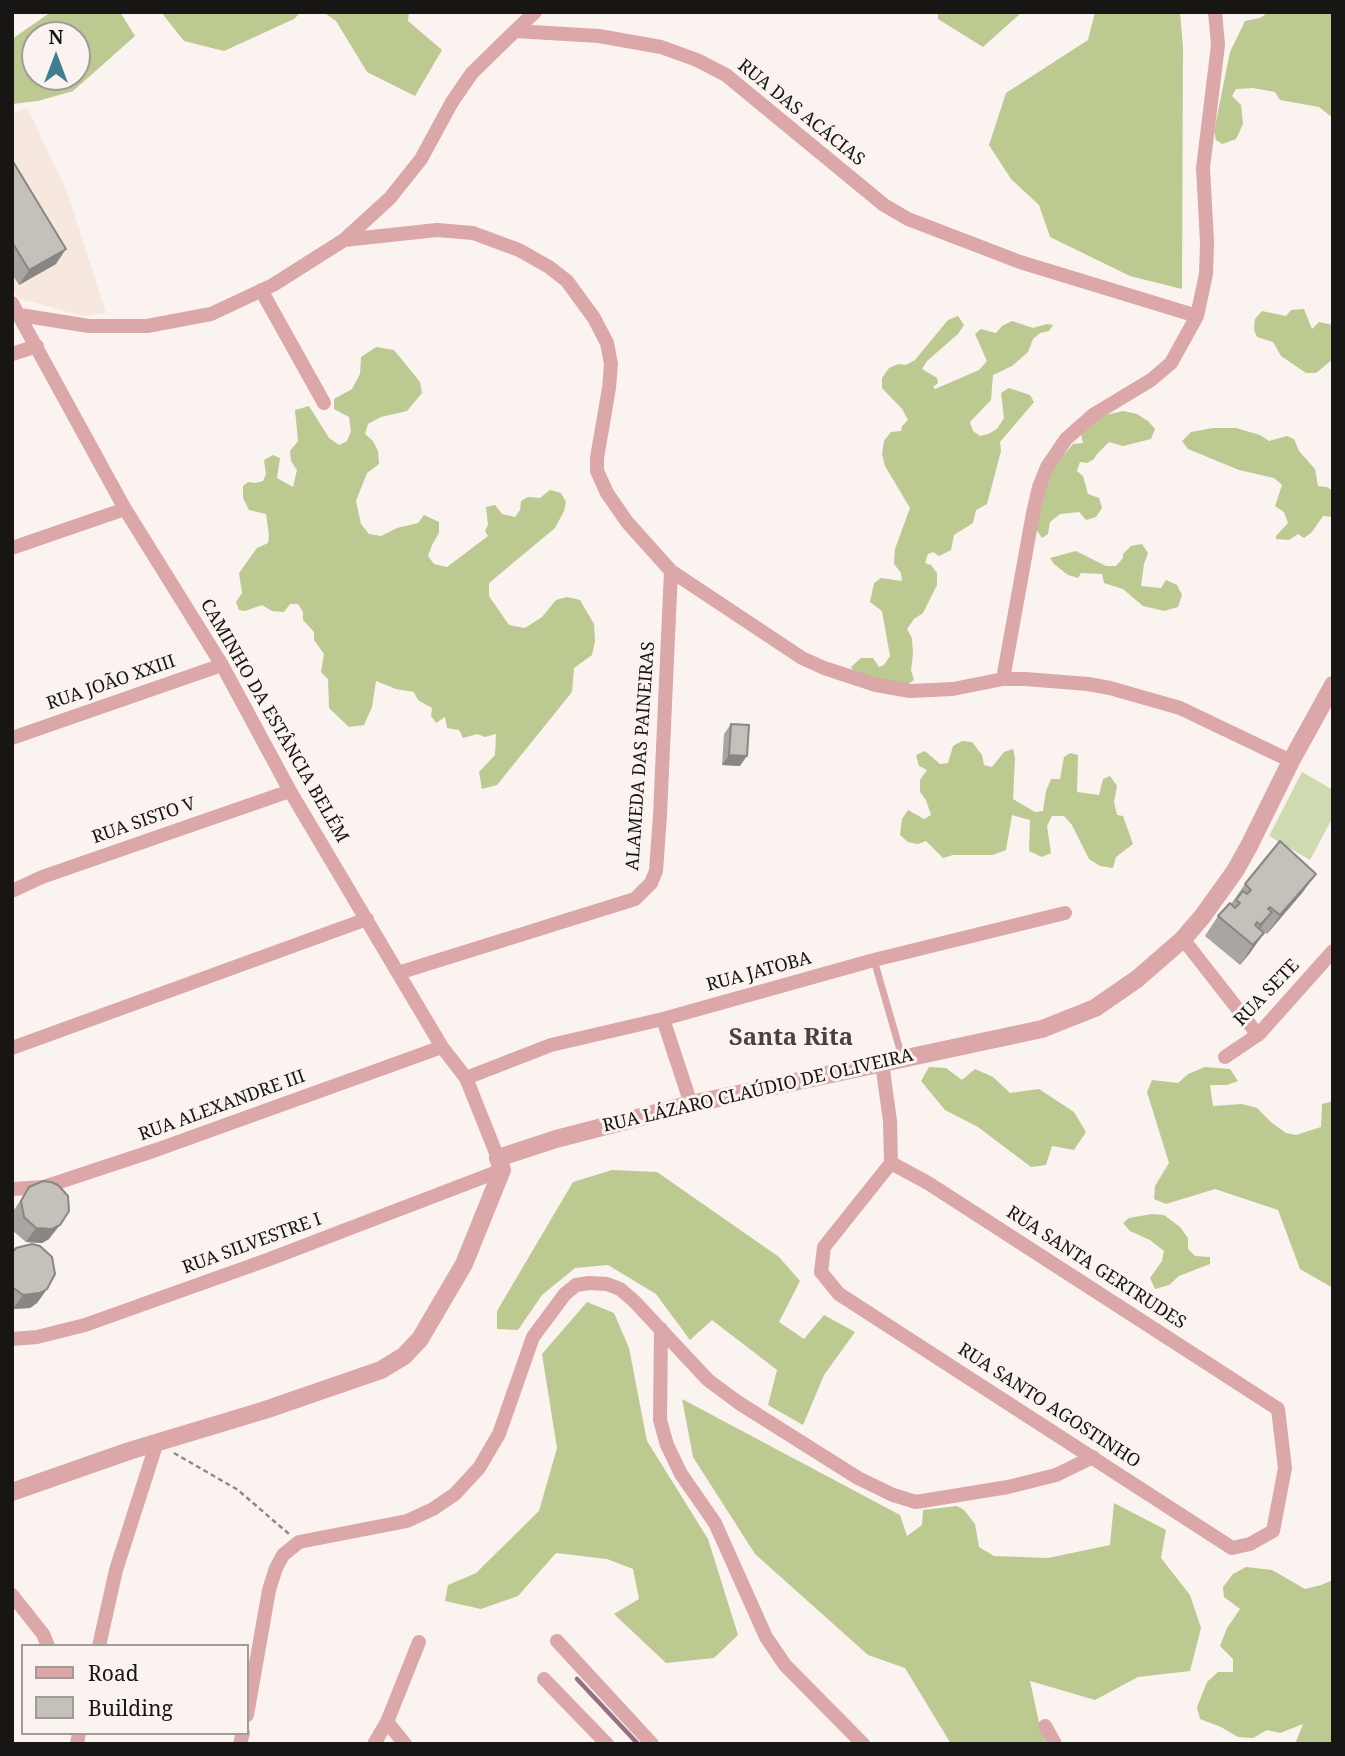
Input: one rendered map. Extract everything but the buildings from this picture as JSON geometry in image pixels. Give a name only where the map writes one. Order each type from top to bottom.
[{"type":"street","points":[[16,309],[89,326],[147,326],[211,314],[261,290],[344,240],[390,198],[421,159],[452,102],[472,73],[535,12]]},
{"type":"street","points":[[1003,679],[1033,513],[1047,467],[1066,439],[1093,415],[1151,380],[1171,363],[1198,316],[1206,274],[1203,168],[1217,45],[1215,12]]},
{"type":"street","name":"RUA DAS ACÁCIAS","points":[[515,31],[599,36],[661,47],[697,60],[726,75],[884,205],[908,219],[1020,262],[1198,316]]},
{"type":"street","points":[[344,240],[437,230],[472,233],[519,250],[550,267],[567,281],[594,318],[607,343],[611,364],[599,436],[597,471],[607,493],[671,571],[784,648],[824,668],[876,685],[910,691],[953,689],[1003,679],[1088,684],[1110,688],[1180,708],[1291,761]]},
{"type":"street","points":[[261,290],[324,403]]},
{"type":"street","name":"CAMINHO DA ESTÂNCIA BELÉM","points":[[16,309],[125,509],[222,665],[290,791],[442,1047],[466,1078],[500,1164]]},
{"type":"street","points":[[12,354],[37,346]]},
{"type":"street","points":[[12,548],[125,509]]},
{"type":"street","name":"ALAMEDA DAS PAINEIRAS","points":[[398,973],[635,899],[652,883],[656,871],[660,815],[671,571]]},
{"type":"street","name":"RUA JOÃO XXIII","points":[[12,738],[222,665]]},
{"type":"street","name":"RUA LÁZARO CLAÚDIO DE OLIVEIRA","points":[[500,1164],[556,1139],[691,1104],[1042,1029],[1095,1008],[1137,979],[1183,939],[1202,917],[1235,870],[1333,685]]},
{"type":"street","name":"RUA SISTO V","points":[[12,891],[42,877],[290,791]]},
{"type":"street","name":"RUA JATOBA","points":[[466,1078],[551,1045],[1065,913]]},
{"type":"street","points":[[12,1048],[366,919]]},
{"type":"street","points":[[1183,939],[1258,1035]]},
{"type":"street","name":"RUA SETE","points":[[1225,1057],[1258,1035],[1333,951]]},
{"type":"street","points":[[663,1018],[691,1104]]},
{"type":"street","name":"RUA ALEXANDRE III","points":[[12,1189],[44,1187],[156,1150],[442,1047]]},
{"type":"street","points":[[882,1062],[890,1121],[891,1163]]},
{"type":"street","name":"RUA SANTA GERTRUDES","points":[[891,1163],[928,1183],[1278,1409]]},
{"type":"street","name":"RUA SANTO AGOSTINHO","points":[[891,1163],[824,1247],[821,1272],[839,1294],[1232,1548],[1250,1544],[1273,1531],[1285,1468],[1278,1409]]},
{"type":"street","points":[[12,1492],[381,1370],[404,1356],[420,1339],[464,1264],[500,1164]]},
{"type":"street","name":"RUA SILVESTRE I","points":[[12,1339],[37,1337],[85,1325],[267,1260],[500,1164]]},
{"type":"street","points":[[248,1709],[269,1590],[275,1568],[283,1555],[299,1542],[407,1521],[433,1509],[455,1494],[478,1468],[499,1434],[533,1337],[565,1294],[576,1286],[589,1283],[607,1284],[620,1289],[708,1380],[739,1403],[858,1478],[893,1495],[916,1502],[1008,1488],[1056,1475],[1093,1457]]},
{"type":"street","points":[[660,1329],[660,1420],[671,1454],[681,1474],[715,1523],[766,1637],[785,1665],[863,1744]]},
{"type":"street","points":[[99,1644],[116,1570],[157,1442]]},
{"type":"street","points":[[12,1595],[43,1634],[47,1644]]},
{"type":"street","points":[[556,1641],[652,1744]]},
{"type":"street","points":[[374,1744],[387,1722],[419,1642]]},
{"type":"street","points":[[544,1679],[607,1744]]},
{"type":"street","points":[[387,1722],[405,1744]]},
{"type":"street","points":[[1045,1726],[1055,1744]]},
{"type":"lane","points":[[874,960],[902,1058]]},
{"type":"path","points":[[157,1442],[238,1490],[299,1542]]},
{"type":"shaded area","points":[[27,107],[67,192],[106,313],[84,316],[18,298],[12,288],[12,115]]},
{"type":"green space","points":[[51,12],[120,12],[135,36],[91,75],[91,21],[38,21]]},
{"type":"green space","points":[[161,12],[301,12],[294,19],[224,51],[184,41]]},
{"type":"green space","points":[[323,12],[409,12],[408,21],[442,50],[415,96],[367,72],[336,21]]},
{"type":"green space","points":[[938,12],[1022,12],[983,47],[938,19]]},
{"type":"green space","points":[[1095,12],[1180,12],[1183,47],[1182,289],[1130,276],[1050,237],[1039,205],[1011,179],[989,145],[1006,93],[1088,40]]},
{"type":"green space","points":[[1269,12],[1333,12],[1333,118],[1319,107],[1280,100],[1275,92],[1253,88],[1236,89],[1232,96],[1241,105],[1243,124],[1236,139],[1222,144],[1216,140],[1214,131],[1230,52],[1245,21],[1260,18]]},
{"type":"green space","points":[[21,33],[21,91],[73,91],[38,101],[12,104],[12,39]]},
{"type":"green space","points":[[1304,309],[1312,329],[1319,322],[1333,325],[1333,359],[1316,373],[1306,373],[1281,356],[1273,342],[1257,337],[1254,330],[1255,319],[1262,311],[1286,316],[1291,310]]},
{"type":"green space","points":[[958,316],[964,325],[958,334],[927,361],[922,369],[937,378],[938,383],[933,387],[935,389],[979,370],[987,361],[975,334],[981,329],[996,333],[1012,321],[1033,328],[1053,325],[1049,331],[1040,333],[1033,339],[1028,352],[1012,366],[993,375],[991,400],[970,422],[973,431],[980,436],[997,429],[1004,418],[1001,393],[1009,388],[1030,395],[1034,402],[1000,442],[1001,451],[987,504],[976,510],[973,523],[954,535],[951,550],[939,556],[933,552],[928,554],[925,563],[931,565],[937,573],[937,585],[923,613],[914,619],[907,629],[912,638],[911,670],[914,680],[905,686],[856,674],[851,667],[861,658],[873,658],[879,667],[884,665],[890,656],[882,611],[870,602],[874,583],[881,578],[902,581],[901,573],[894,564],[895,549],[910,508],[885,466],[882,454],[884,441],[891,432],[901,431],[908,420],[902,409],[882,388],[882,378],[889,368],[898,364],[906,365],[915,360],[948,320]]},
{"type":"green space","points":[[376,347],[394,350],[420,382],[422,393],[407,411],[381,417],[368,424],[365,434],[373,441],[378,451],[379,464],[367,473],[356,501],[361,524],[369,534],[381,536],[397,528],[418,523],[424,515],[439,522],[439,533],[428,556],[434,564],[447,567],[488,536],[485,531],[488,525],[486,507],[495,505],[502,514],[515,517],[520,510],[521,501],[528,497],[540,498],[550,490],[561,493],[566,502],[555,528],[489,583],[489,596],[509,625],[525,628],[542,617],[556,600],[567,597],[580,600],[594,624],[592,655],[574,668],[572,692],[497,785],[482,789],[479,772],[495,755],[496,734],[485,737],[477,734],[463,738],[459,730],[447,728],[445,717],[436,723],[431,716],[432,708],[418,700],[414,692],[396,689],[376,681],[372,707],[364,725],[349,727],[329,708],[328,679],[321,672],[324,654],[314,640],[314,632],[303,620],[303,612],[298,604],[290,604],[284,612],[272,611],[262,605],[245,611],[239,610],[236,602],[242,593],[239,573],[257,548],[268,543],[269,535],[266,514],[249,510],[243,498],[243,486],[248,482],[263,481],[266,474],[264,460],[273,455],[280,458],[277,478],[293,487],[297,470],[291,461],[290,451],[298,441],[295,410],[309,406],[329,438],[339,445],[347,441],[351,431],[349,417],[334,409],[334,399],[352,389],[360,374],[361,357]]},
{"type":"green space","points":[[1123,411],[1137,414],[1148,421],[1155,429],[1151,439],[1123,446],[1109,442],[1094,459],[1087,463],[1080,462],[1077,471],[1083,476],[1088,494],[1099,498],[1102,508],[1096,517],[1086,520],[1079,512],[1060,514],[1050,522],[1048,534],[1042,538],[1036,529],[1037,512],[1042,505],[1044,488],[1052,469],[1073,444],[1083,443],[1081,434],[1092,423],[1106,415]]},
{"type":"green space","points":[[1236,428],[1260,435],[1269,441],[1287,436],[1294,439],[1299,451],[1315,469],[1318,486],[1333,491],[1333,517],[1323,516],[1312,532],[1304,538],[1298,534],[1289,540],[1276,539],[1288,523],[1284,512],[1275,506],[1282,485],[1274,478],[1239,470],[1188,449],[1182,441],[1191,432]]},
{"type":"green space","points":[[1142,544],[1148,553],[1141,586],[1161,588],[1166,580],[1177,585],[1182,595],[1178,607],[1164,611],[1143,606],[1123,589],[1104,583],[1102,574],[1081,573],[1078,578],[1068,575],[1050,558],[1076,551],[1106,566],[1116,566],[1131,546]]},
{"type":"green space","points":[[962,741],[972,742],[982,755],[984,765],[992,767],[1004,752],[1013,749],[1013,799],[1035,812],[1043,811],[1051,779],[1060,779],[1064,757],[1070,753],[1078,755],[1077,792],[1099,795],[1103,779],[1110,776],[1117,786],[1114,802],[1117,815],[1123,816],[1133,844],[1116,857],[1113,868],[1100,866],[1089,859],[1072,825],[1064,816],[1052,816],[1047,826],[1051,853],[1042,857],[1029,851],[1030,820],[1012,815],[1006,850],[993,855],[953,855],[943,858],[926,841],[918,844],[908,842],[900,835],[902,819],[908,810],[924,819],[931,815],[920,792],[920,780],[927,770],[919,766],[916,755],[925,751],[940,764],[948,763],[953,746]]},
{"type":"green space","points":[[1302,772],[1333,790],[1333,817],[1310,860],[1269,836]]},
{"type":"green space","points":[[929,1067],[946,1068],[962,1080],[975,1069],[993,1077],[1010,1093],[1039,1089],[1074,1112],[1086,1132],[1074,1150],[1052,1146],[1046,1165],[1031,1167],[978,1127],[945,1110],[921,1081]]},
{"type":"green space","points":[[1205,1067],[1230,1069],[1238,1081],[1227,1085],[1210,1085],[1213,1106],[1242,1104],[1257,1108],[1286,1133],[1296,1135],[1321,1127],[1322,1104],[1333,1101],[1333,1288],[1300,1269],[1278,1210],[1215,1189],[1166,1204],[1154,1199],[1155,1186],[1169,1163],[1147,1092],[1152,1080],[1178,1083],[1188,1074]]},
{"type":"green space","points":[[612,1170],[657,1172],[779,1257],[800,1281],[779,1322],[804,1339],[824,1315],[855,1332],[824,1375],[803,1425],[768,1405],[777,1370],[712,1320],[690,1340],[656,1294],[608,1265],[575,1268],[542,1295],[518,1330],[497,1329],[497,1311],[573,1182]]},
{"type":"green space","points":[[1164,1215],[1180,1227],[1188,1238],[1188,1249],[1195,1256],[1210,1257],[1210,1264],[1179,1276],[1169,1285],[1155,1289],[1150,1278],[1162,1261],[1164,1251],[1150,1240],[1130,1231],[1123,1223],[1129,1218]]},
{"type":"green space","points":[[587,1302],[614,1313],[629,1348],[647,1441],[708,1539],[738,1635],[714,1658],[666,1663],[614,1614],[639,1599],[633,1569],[607,1559],[556,1553],[518,1596],[481,1609],[445,1601],[448,1585],[476,1573],[539,1511],[557,1448],[542,1354]]},
{"type":"green space","points":[[682,1399],[900,1515],[907,1536],[922,1525],[923,1510],[957,1506],[964,1510],[975,1524],[979,1547],[994,1556],[1048,1558],[1110,1545],[1114,1503],[1166,1530],[1161,1558],[1190,1595],[1201,1628],[1190,1671],[1138,1677],[1095,1700],[1030,1681],[1046,1744],[951,1744],[905,1668],[868,1655],[755,1554],[693,1457]]},
{"type":"green space","points":[[1246,1567],[1272,1570],[1305,1589],[1333,1580],[1333,1744],[1295,1744],[1303,1724],[1280,1733],[1267,1730],[1253,1738],[1238,1737],[1200,1719],[1197,1707],[1207,1682],[1218,1672],[1233,1672],[1233,1659],[1220,1646],[1227,1628],[1240,1609],[1224,1597],[1223,1587],[1233,1574]]},
{"type":"waterway","points":[[577,1679],[638,1744]]},
{"type":"district","name":"Santa Rita","points":[[791,1038]]}]
